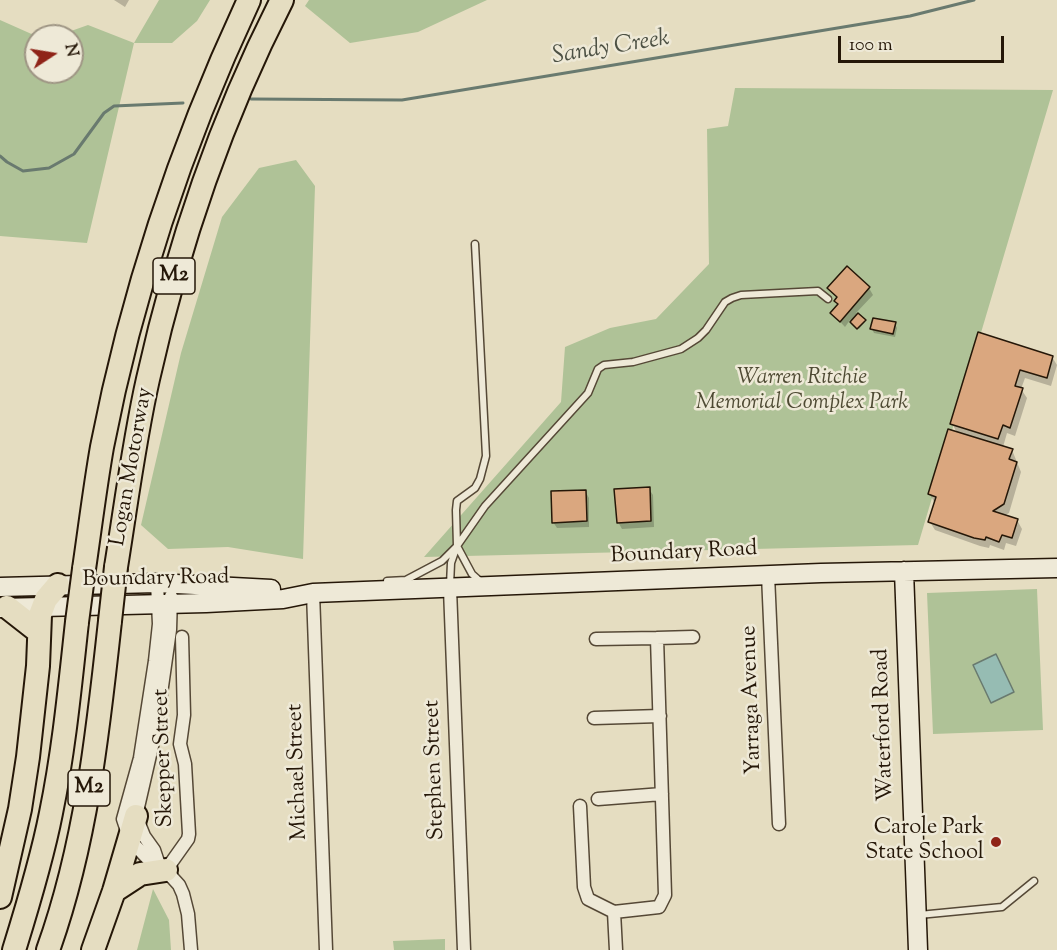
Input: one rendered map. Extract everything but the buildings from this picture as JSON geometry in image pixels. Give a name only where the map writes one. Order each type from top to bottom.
[{"type":"highway","name":"Logan Motorway","points":[[14,950],[36,877],[51,813],[65,726],[84,568],[110,411],[146,269],[186,148],[207,93],[249,0]]},
{"type":"highway","name":"Logan Motorway","points":[[48,950],[85,813],[92,772],[116,567],[143,403],[175,275],[221,138],[282,0]]},
{"type":"highway","points":[[0,897],[20,809],[28,757],[42,607],[58,585]]},
{"type":"highway","points":[[2,601],[39,632]]},
{"type":"highway","points":[[93,950],[114,891],[136,816]]},
{"type":"highway","points":[[114,891],[140,874],[162,866]]},
{"type":"main road","name":"Boundary Road","points":[[2,601],[58,585],[164,583],[237,588],[281,588],[313,593],[768,574],[1057,568]]},
{"type":"main road","name":"Waterford Road","points":[[904,571],[918,950]]},
{"type":"main road","name":"Boundary Road","points":[[2,601],[42,607],[164,605],[283,600],[313,593]]},
{"type":"street","name":"Yarraga Avenue","points":[[768,574],[779,824]]},
{"type":"street","points":[[136,816],[156,729],[170,630],[164,605],[164,583]]},
{"type":"street","name":"Stephen Street","points":[[450,589],[464,950]]},
{"type":"street","name":"Michael Street","points":[[313,593],[326,950]]},
{"type":"street","points":[[130,840],[124,825],[124,814],[136,779],[156,661],[159,624],[164,605]]},
{"type":"street","name":"Skepper Street","points":[[162,866],[188,839],[189,834],[185,764],[180,744],[184,715],[182,637]]},
{"type":"street","points":[[596,639],[693,637]]},
{"type":"street","points":[[580,806],[584,886],[588,899],[614,912],[659,907],[665,895],[657,638]]},
{"type":"street","points":[[594,718],[660,716]]},
{"type":"street","points":[[598,799],[662,794]]},
{"type":"street","name":"Skepper Street","points":[[136,816],[144,836],[162,866],[183,894],[192,950]]},
{"type":"street","name":"Skepper Street","points":[[130,840],[147,858],[162,866]]},
{"type":"street","points":[[614,912],[616,950]]},
{"type":"lane","points":[[450,589],[451,563],[457,546],[458,501],[475,488],[480,479],[486,456],[475,244]]},
{"type":"lane","points":[[359,592],[381,582],[406,580],[442,561],[457,546],[485,506],[588,393],[598,369],[604,364],[633,362],[681,349],[706,330],[725,302],[741,295],[818,291],[828,299]]},
{"type":"lane","points":[[457,546],[472,574],[488,587]]},
{"type":"lane","points":[[916,916],[1002,907],[1034,881]]},
{"type":"green space","points":[[159,0],[210,0],[197,21],[172,43],[134,43]]},
{"type":"green space","points":[[309,0],[487,0],[418,32],[350,43],[305,6]]},
{"type":"green space","points":[[0,20],[24,31],[24,84],[84,84],[84,26],[88,25],[134,43],[87,243],[0,236]]},
{"type":"green space","name":"Warren Ritchie Memorial Complex Park","points":[[735,88],[1053,90],[918,545],[424,557],[561,402],[565,347],[610,328],[656,319],[709,264],[707,129],[728,126]]},
{"type":"green space","points":[[296,160],[315,186],[303,559],[228,547],[168,549],[141,525],[181,353],[222,217],[259,168]]},
{"type":"green space","points":[[1037,589],[1043,730],[933,734],[927,593]]},
{"type":"green space","points":[[153,889],[169,920],[171,950],[137,950]]},
{"type":"green space","points":[[445,939],[445,950],[394,950],[393,941]]},
{"type":"water","points":[[996,654],[1014,692],[991,703],[973,665]]},
{"type":"waterway","name":"Sandy Creek","points":[[251,99],[402,100],[910,16],[974,0]]},
{"type":"waterway","name":"Sandy Creek","points":[[0,156],[23,171],[49,168],[74,154],[104,113],[114,106],[183,103]]},
{"type":"place","name":"Carole Park State School","points":[[996,842]]}]
